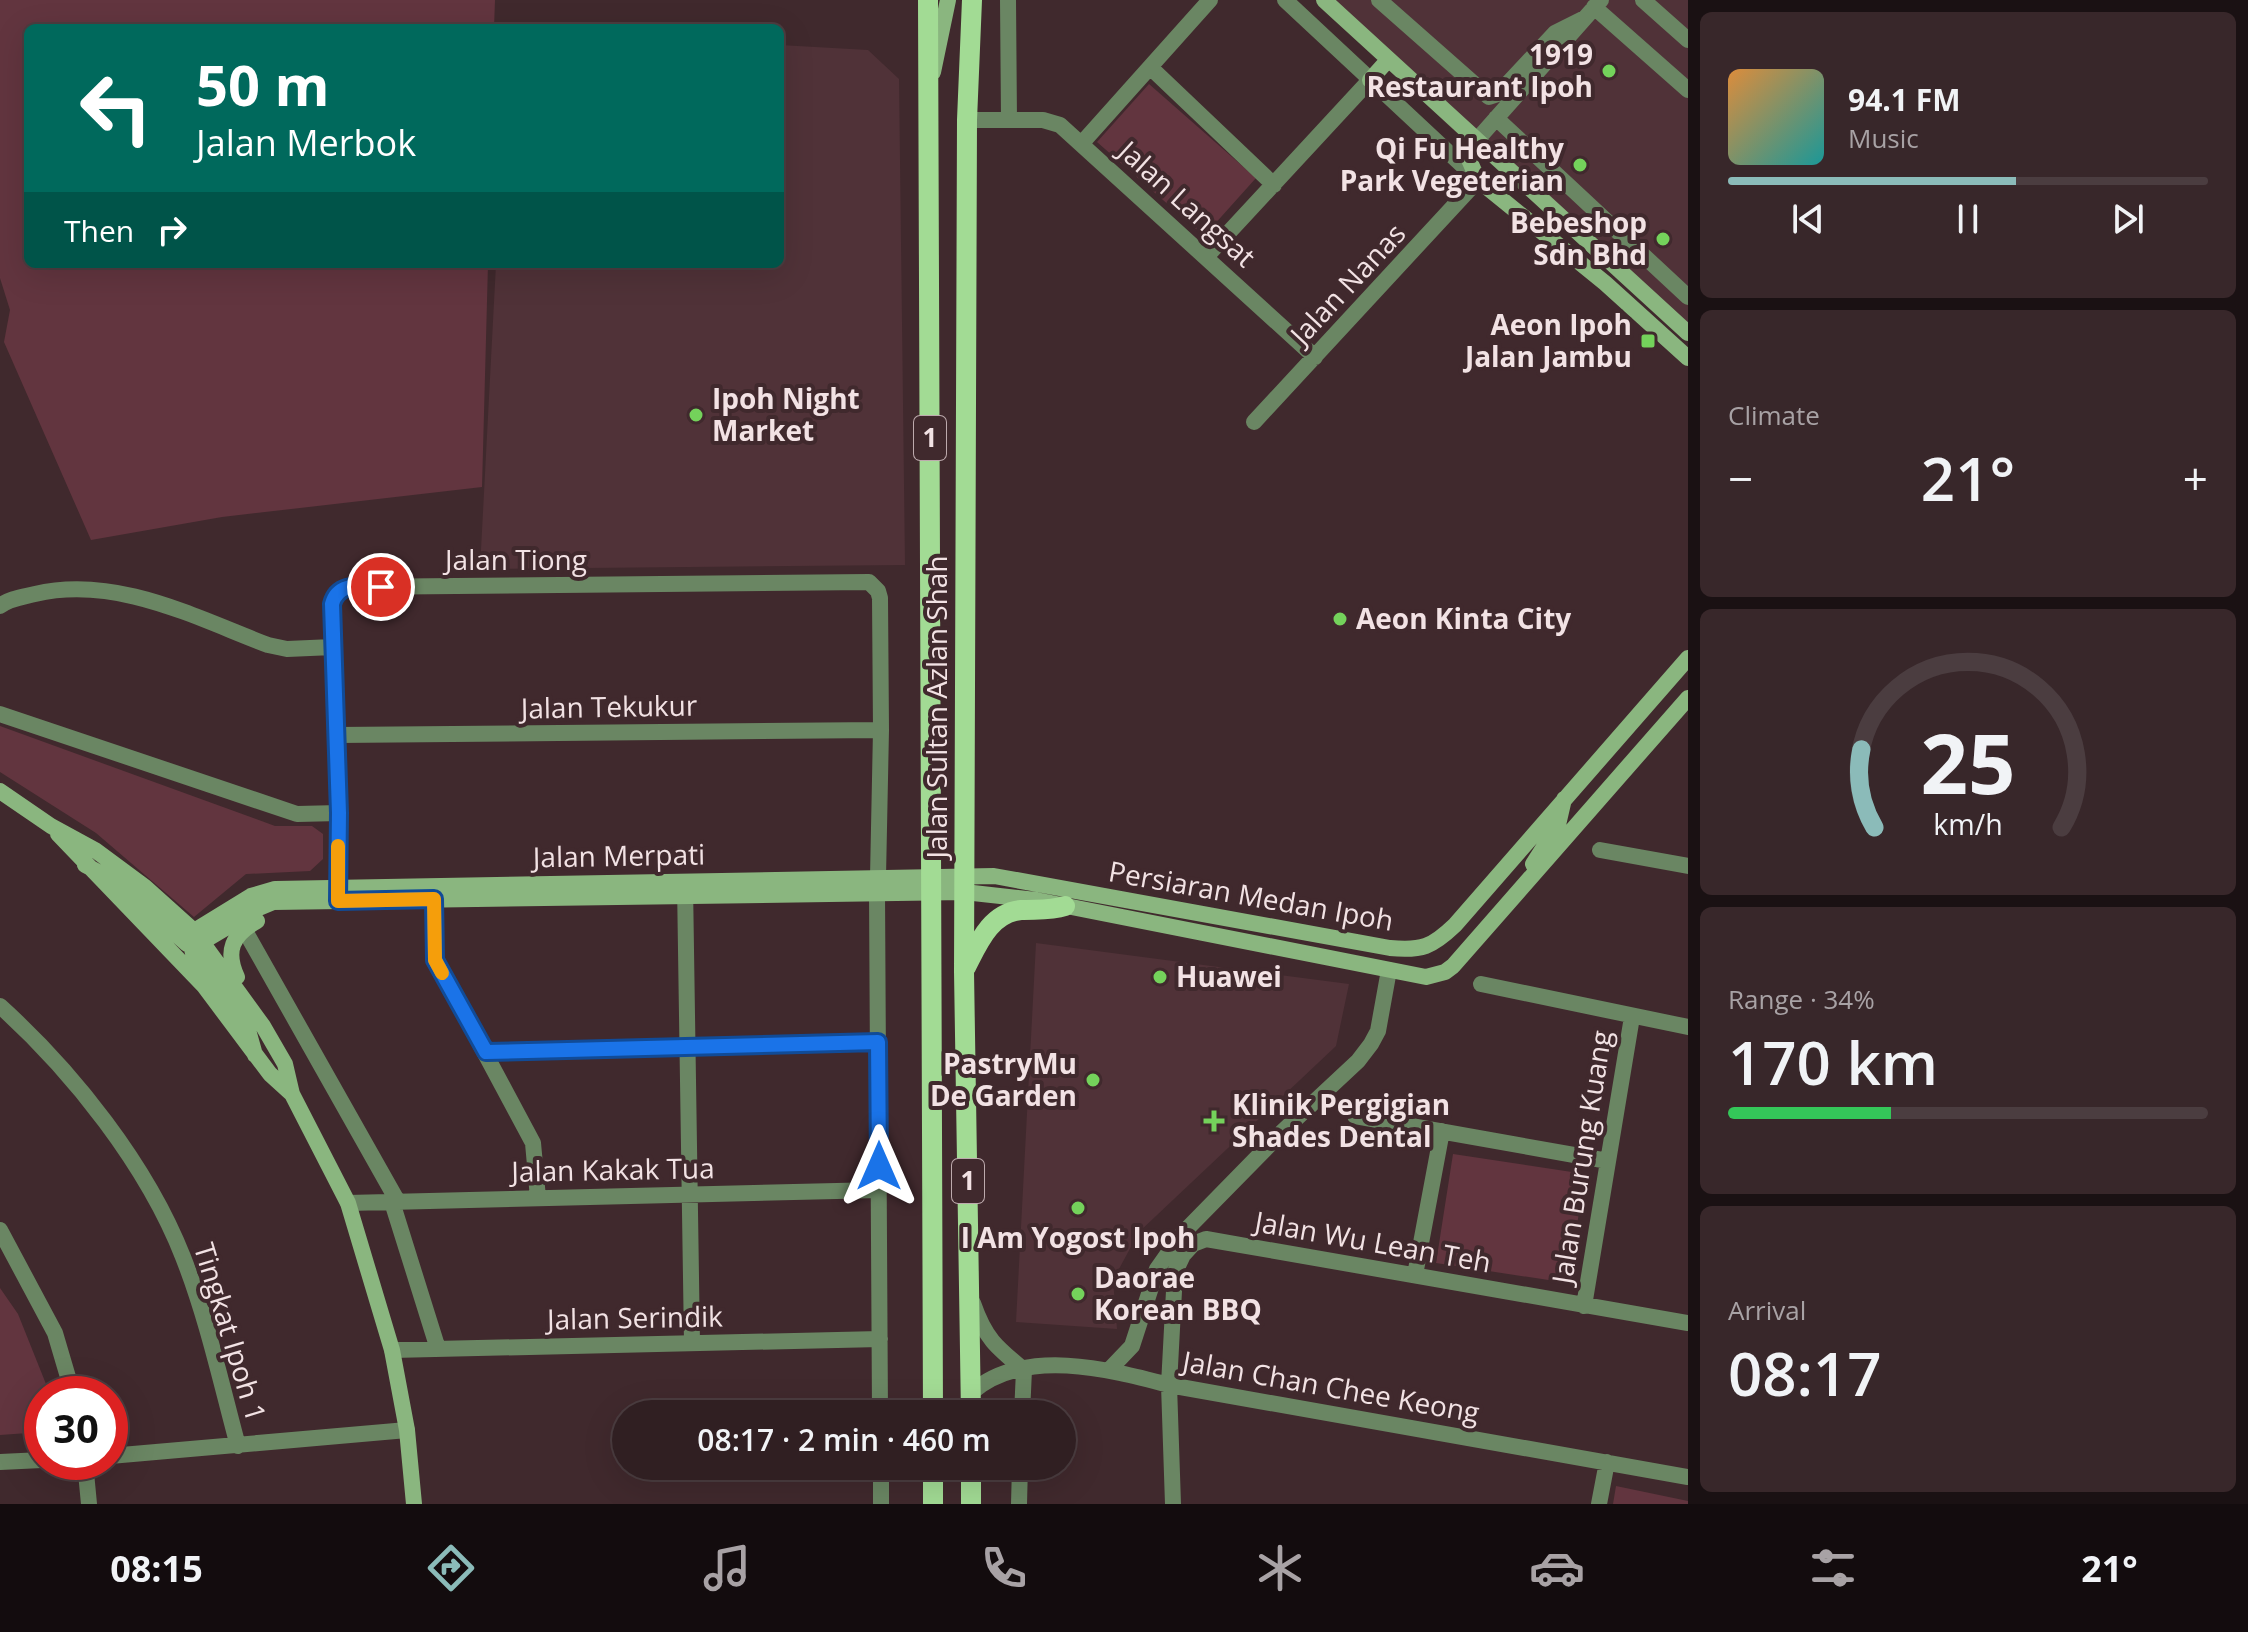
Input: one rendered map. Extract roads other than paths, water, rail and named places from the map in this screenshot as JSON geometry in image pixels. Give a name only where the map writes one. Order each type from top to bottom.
[{"type":"main road","name":"Jalan Sultan Azlan Shah","points":[[928,0],[933,1400]]},
{"type":"main road","name":"Jalan Sultan Azlan Shah","points":[[972,0],[967,120],[964,884],[972,1400]]},
{"type":"main road","points":[[964,971],[985,932],[1004,915],[1016,910],[1065,906]]},
{"type":"main road","points":[[933,1480],[933,1504]]},
{"type":"main road","points":[[971,1480],[971,1504]]},
{"type":"street","points":[[929,85],[943,35],[948,0]]},
{"type":"street","points":[[1008,0],[1009,120]]},
{"type":"street","points":[[1082,143],[1210,0]]},
{"type":"street","points":[[1285,0],[1478,180],[1605,283],[1688,358]]},
{"type":"street","points":[[1324,0],[1688,333]]},
{"type":"street","points":[[1379,0],[1489,97],[1498,94],[1555,33],[1593,8]]},
{"type":"street","points":[[1643,0],[1688,40]]},
{"type":"street","points":[[1478,180],[1467,155],[1476,141],[1593,8]]},
{"type":"street","points":[[1593,8],[1688,90]]},
{"type":"street","points":[[1206,257],[1388,60]]},
{"type":"street","points":[[1150,67],[1274,185]]},
{"type":"street","points":[[1496,118],[1688,297]]},
{"type":"street","name":"Jalan Langsat","points":[[967,120],[1053,122],[1082,143],[1315,357]]},
{"type":"street","name":"Jalan Nanas","points":[[1254,422],[1478,180]]},
{"type":"street","name":"Jalan Tiong","points":[[338,894],[334,598],[337,592],[349,587],[862,581],[875,586],[880,598],[881,730]]},
{"type":"street","points":[[0,606],[6,601],[49,590],[98,589],[136,595],[268,645],[287,649],[333,647]]},
{"type":"street","name":"Persiaran Medan Ipoh","points":[[964,884],[1039,883],[1410,950],[1422,949],[1436,942],[1455,925],[1688,658]]},
{"type":"street","name":"Persiaran Medan Ipoh","points":[[964,884],[1426,977],[1445,972],[1453,966],[1688,698]]},
{"type":"street","points":[[0,714],[297,814],[339,813]]},
{"type":"street","points":[[880,1400],[877,885],[881,730]]},
{"type":"street","name":"Jalan Tekukur","points":[[337,735],[881,730]]},
{"type":"street","points":[[0,791],[51,826],[95,850],[145,887],[196,939],[241,993],[285,1064],[292,1094],[348,1203],[392,1350],[407,1430],[414,1504]]},
{"type":"street","points":[[1502,913],[1558,825],[1564,797]]},
{"type":"street","points":[[51,826],[204,986],[270,1074],[292,1094]]},
{"type":"street","points":[[1600,850],[1688,866]]},
{"type":"street","points":[[85,865],[119,883],[179,939],[196,939]]},
{"type":"street","name":"Jalan Merpati","points":[[196,939],[251,896],[275,889],[338,894],[964,884]]},
{"type":"street","points":[[685,888],[692,1343]]},
{"type":"street","points":[[434,892],[435,960],[533,1143],[538,1198]]},
{"type":"street","name":"Jalan Merpati","points":[[196,939],[268,904],[311,902],[338,894]]},
{"type":"street","points":[[241,993],[230,958],[234,941],[244,929],[279,909],[311,902]]},
{"type":"street","points":[[244,929],[395,1202],[438,1349]]},
{"type":"street","points":[[196,939],[194,957],[237,1009],[248,1030],[255,1055]]},
{"type":"street","points":[[1110,1369],[1132,1346],[1157,1269],[1181,1235],[1283,1131],[1358,1061],[1371,1044],[1378,1031],[1389,970]]},
{"type":"street","points":[[1481,984],[1688,1027]]},
{"type":"street","name":"Tingkat Ipoh 1","points":[[0,1006],[37,1040],[89,1100],[150,1189],[182,1254],[201,1307],[238,1446]]},
{"type":"street","name":"Jalan Burung Kuang","points":[[1584,1306],[1632,1017]]},
{"type":"street","points":[[486,1052],[878,1042]]},
{"type":"street","points":[[1355,1116],[1608,1161]]},
{"type":"street","points":[[1415,1275],[1442,1131]]},
{"type":"street","name":"Jalan Kakak Tua","points":[[348,1203],[879,1190]]},
{"type":"street","points":[[0,1230],[55,1333],[68,1376]]},
{"type":"street","name":"Jalan Wu Lean Teh","points":[[1173,1504],[1169,1385],[1175,1272],[1183,1255],[1193,1244],[1206,1239],[1688,1323]]},
{"type":"street","points":[[971,1296],[982,1329],[998,1349],[1024,1370],[1023,1400]]},
{"type":"street","name":"Jalan Serindik","points":[[392,1350],[880,1339]]},
{"type":"street","name":"Jalan Chan Chee Keong","points":[[972,1392],[988,1377],[1040,1364],[1110,1369],[1169,1385],[1688,1477]]},
{"type":"street","points":[[128,1455],[407,1430]]},
{"type":"street","points":[[0,1462],[24,1461]]},
{"type":"street","points":[[1599,1504],[1607,1462]]},
{"type":"street","points":[[87,1480],[89,1504]]},
{"type":"street","points":[[881,1480],[881,1504]]},
{"type":"street","points":[[1019,1504],[1020,1480]]},
{"type":"place","name":"1919 Restaurant Ipoh","points":[[1609,71]]},
{"type":"place","name":"Qi Fu Healthy Park Vegeterian","points":[[1580,165]]},
{"type":"place","name":"Bebeshop Sdn Bhd","points":[[1663,239]]},
{"type":"place","name":"Aeon Ipoh Jalan Jambu","points":[[1648,341]]},
{"type":"place","name":"Ipoh Night Market","points":[[696,415]]},
{"type":"place","name":"Aeon Kinta City","points":[[1340,619]]},
{"type":"place","name":"Huawei","points":[[1160,977]]},
{"type":"place","name":"PastryMu De Garden","points":[[1093,1080]]},
{"type":"place","name":"Klinik Pergigian Shades Dental","points":[[1214,1121]]},
{"type":"place","name":"I Am Yogost Ipoh","points":[[1078,1208]]},
{"type":"place","name":"Daorae Korean BBQ","points":[[1078,1294]]}]
